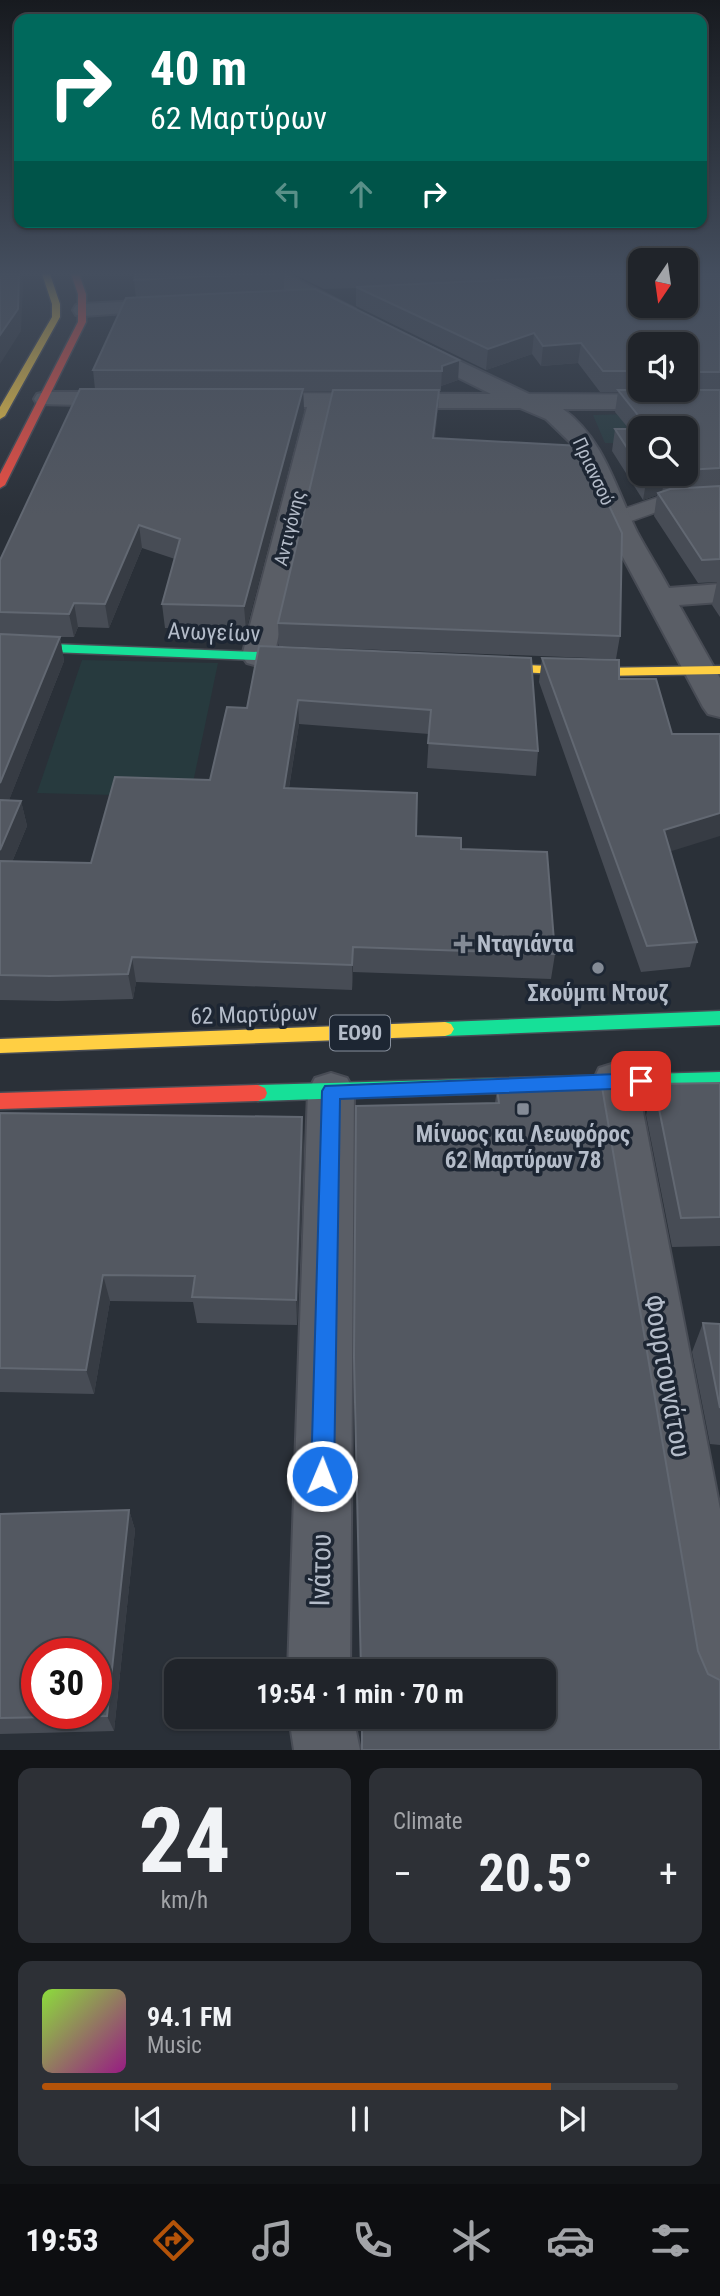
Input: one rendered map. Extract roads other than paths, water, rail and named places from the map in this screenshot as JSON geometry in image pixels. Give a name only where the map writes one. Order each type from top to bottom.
[{"type":"main road","points":[[3,405],[34,353]]},
{"type":"main road","points":[[0,485],[69,353]]},
{"type":"main road","name":"Ανωγείων","points":[[0,646],[327,659]]},
{"type":"main road","points":[[460,666],[598,671],[710,671]]},
{"type":"main road","name":"62 Μαρτύρων","points":[[0,1046],[720,1017]]},
{"type":"main road","points":[[0,1101],[720,1079]]},
{"type":"street","name":"Πριανσού","points":[[428,353],[528,402],[548,409],[575,430],[584,443],[617,519],[659,598],[710,671],[720,707]]},
{"type":"street","points":[[46,399],[156,399]]},
{"type":"street","points":[[224,400],[720,402]]},
{"type":"street","name":"Αντιγόνης","points":[[258,656],[320,400]]},
{"type":"street","points":[[659,598],[720,593]]},
{"type":"street","name":"Φουρτουνάτου","points":[[615,1081],[720,1671]]},
{"type":"street","name":"Ινάτου","points":[[320,1659],[331,1091]]},
{"type":"street","points":[[323,1729],[327,1750]]},
{"type":"lane","points":[[617,519],[662,503],[720,499]]},
{"type":"place","name":"Νταγιάντα","points":[[463,944]]},
{"type":"place","name":"Σκούμπι Ντουζ","points":[[598,968]]},
{"type":"place","name":"Μίνωος και Λεωφόρος 62 Μαρτύρων 78","points":[[523,1109]]}]
